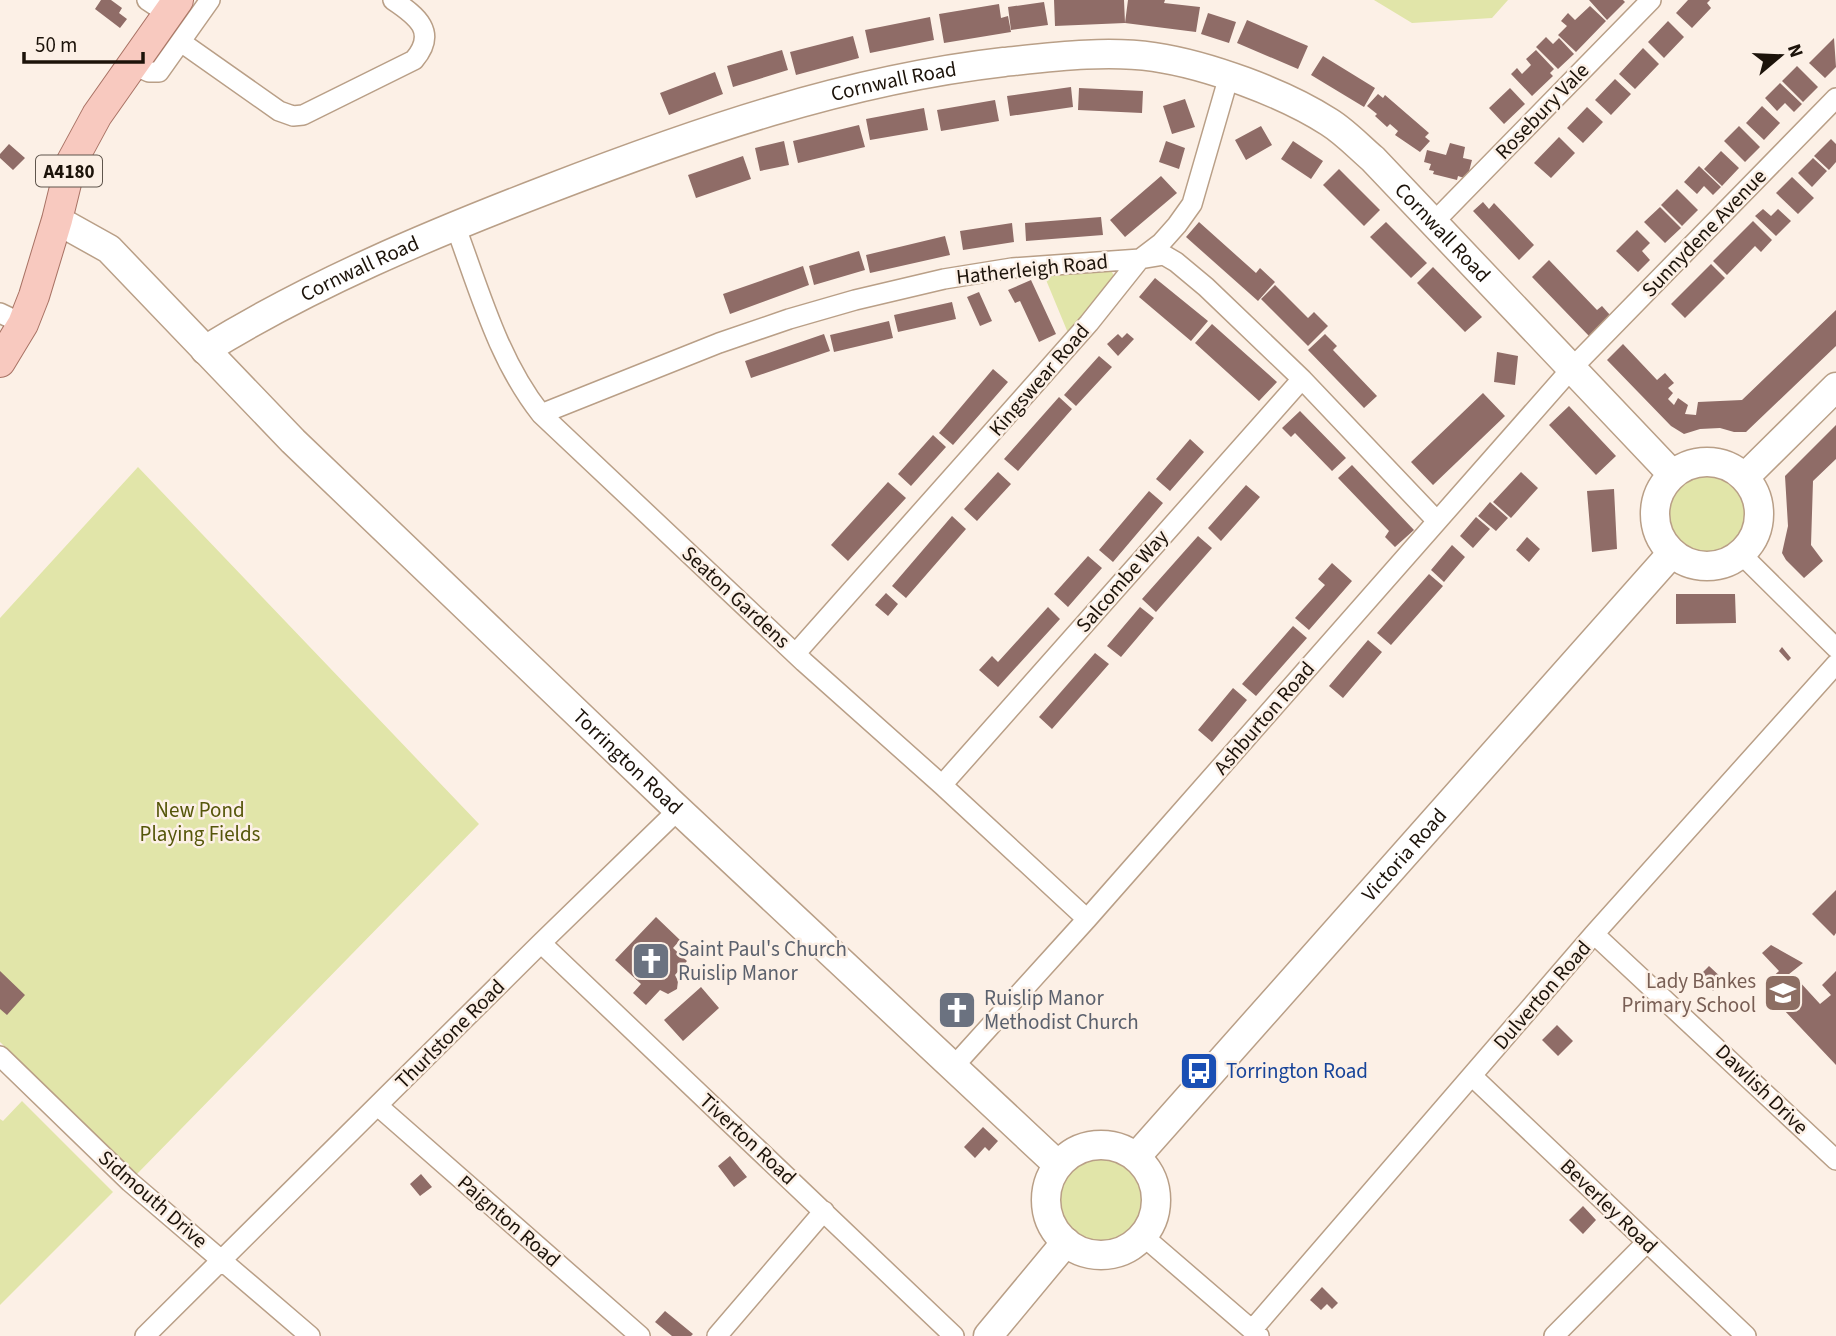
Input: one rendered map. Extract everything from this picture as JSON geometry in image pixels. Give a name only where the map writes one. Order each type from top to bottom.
[{"type":"main road","name":"A4180","points":[[0,362],[12,319],[57,220],[71,163],[97,115],[134,65],[164,5]]},
{"type":"street","points":[[134,65],[149,72],[159,72],[210,0]]},
{"type":"street","points":[[181,42],[279,111],[303,116],[414,60],[423,49],[425,37],[422,23],[393,0]]},
{"type":"street","name":"Rosebury Vale","points":[[1434,222],[1651,0]]},
{"type":"street","name":"Cornwall Road","points":[[205,350],[286,304],[455,225],[655,149],[757,114],[951,68],[1069,55],[1154,57],[1228,76],[1280,96],[1331,123],[1373,159],[1672,474]]},
{"type":"street","name":"Kingswear Road","points":[[796,653],[1089,323],[1140,259],[1161,243],[1192,204],[1228,76]]},
{"type":"street","name":"Sunnydene Avenue","points":[[1572,368],[1836,98]]},
{"type":"street","points":[[57,220],[109,249],[205,350]]},
{"type":"street","name":"Seaton Gardens","points":[[455,225],[493,328],[513,372],[541,414],[796,653],[1087,919]]},
{"type":"street","name":"Hatherleigh Road","points":[[541,414],[719,343],[855,300],[944,279],[1012,268],[1164,255],[1176,262],[1302,379],[1436,520]]},
{"type":"street","name":"Torrington Road","points":[[205,350],[293,441],[678,810],[1058,1165]]},
{"type":"street","name":"Ashburton Road","points":[[954,1066],[1087,919],[1572,368]]},
{"type":"street","name":"Salcombe Way","points":[[942,785],[1302,379]]},
{"type":"street","points":[[1745,477],[1836,387]]},
{"type":"street","points":[[1701,461],[1724,465],[1745,477],[1755,491],[1759,516],[1752,541],[1741,554],[1728,562],[1699,566],[1684,562],[1672,553],[1661,540],[1655,523],[1655,505],[1661,488],[1672,474],[1701,461]]},
{"type":"street","name":"Victoria Road","points":[[1136,1157],[1672,553]]},
{"type":"street","points":[[1741,554],[1836,648]]},
{"type":"street","name":"Dulverton Road","points":[[1256,1333],[1594,934],[1836,664]]},
{"type":"street","name":"Thurlstone Road","points":[[145,1336],[678,810]]},
{"type":"street","name":"Dawlish Drive","points":[[1594,934],[1836,1160]]},
{"type":"street","name":"Tiverton Road","points":[[541,943],[954,1336]]},
{"type":"street","name":"Sidmouth Drive","points":[[0,1056],[130,1182],[310,1336]]},
{"type":"street","name":"Beverley Road","points":[[1472,1076],[1746,1336]]},
{"type":"street","name":"Paignton Road","points":[[378,1106],[640,1336]]},
{"type":"street","points":[[1102,1144],[1120,1148],[1136,1157],[1148,1170],[1156,1204],[1152,1221],[1143,1236],[1130,1247],[1114,1253],[1081,1251],[1066,1242],[1049,1216],[1046,1200],[1048,1184],[1058,1165],[1084,1147],[1102,1144]]},
{"type":"street","points":[[717,1336],[824,1211]]},
{"type":"street","points":[[1143,1236],[1256,1333]]},
{"type":"street","points":[[988,1336],[1066,1242]]},
{"type":"street","points":[[1554,1336],[1647,1242]]},
{"type":"green space","points":[[1374,0],[1508,0],[1492,18],[1412,23]]},
{"type":"green space","points":[[1111,270],[1115,278],[1112,283],[1068,333],[1044,275]]},
{"type":"green space","name":"New Pond Playing Fields","points":[[138,467],[479,824],[136,1175],[0,1042],[0,618]]},
{"type":"green space","points":[[1707,473],[1722,476],[1735,485],[1744,498],[1747,513],[1744,528],[1735,541],[1722,550],[1707,553],[1692,550],[1679,541],[1670,528],[1667,513],[1670,498],[1679,485],[1692,476]]},
{"type":"green space","points":[[22,1101],[113,1192],[0,1305],[0,1119],[3,1121]]},
{"type":"green space","points":[[1100,1157],[1116,1161],[1130,1170],[1139,1184],[1143,1200],[1139,1216],[1130,1230],[1116,1239],[1100,1243],[1084,1239],[1070,1230],[1061,1216],[1057,1200],[1061,1184],[1070,1170],[1084,1161]]},
{"type":"building","points":[[101,0],[111,0],[122,8],[119,13],[127,19],[120,28],[95,9]]},
{"type":"building","points":[[1054,0],[1124,0],[1125,23],[1055,26]]},
{"type":"building","points":[[1128,0],[1165,0],[1164,3],[1200,7],[1196,32],[1125,23]]},
{"type":"building","points":[[1589,0],[1623,0],[1625,2],[1607,20]]},
{"type":"building","points":[[1688,0],[1710,0],[1707,3],[1711,8],[1692,28],[1676,13]]},
{"type":"building","points":[[1044,2],[1048,25],[1011,30],[1008,7]]},
{"type":"building","points":[[999,4],[1001,18],[1008,16],[1011,32],[944,43],[939,14]]},
{"type":"building","points":[[1590,6],[1606,21],[1576,52],[1558,35],[1567,26],[1561,21],[1568,13],[1575,20]]},
{"type":"building","points":[[1208,13],[1236,22],[1229,43],[1201,34]]},
{"type":"building","points":[[930,17],[934,40],[870,53],[865,30]]},
{"type":"building","points":[[1247,20],[1308,46],[1298,69],[1237,43]]},
{"type":"building","points":[[1668,21],[1684,37],[1664,58],[1648,42]]},
{"type":"building","points":[[853,36],[859,58],[796,75],[790,52]]},
{"type":"building","points":[[1546,37],[1553,44],[1559,38],[1574,54],[1558,69],[1536,47]]},
{"type":"building","points":[[1834,38],[1836,67],[1825,78],[1809,63]]},
{"type":"building","points":[[1643,48],[1659,64],[1635,89],[1619,74]]},
{"type":"building","points":[[782,50],[788,70],[733,87],[727,66]]},
{"type":"building","points":[[1536,50],[1554,69],[1550,73],[1553,76],[1532,96],[1511,74],[1517,68],[1522,74],[1531,65],[1526,59]]},
{"type":"building","points":[[1323,56],[1375,88],[1364,107],[1311,75]]},
{"type":"building","points":[[1797,66],[1818,87],[1803,102],[1782,81]]},
{"type":"building","points":[[715,72],[723,94],[669,115],[660,93]]},
{"type":"building","points":[[1615,79],[1631,94],[1611,115],[1595,100]]},
{"type":"building","points":[[1780,83],[1802,104],[1794,112],[1785,103],[1777,111],[1765,98]]},
{"type":"building","points":[[1071,87],[1073,107],[1010,116],[1007,96]]},
{"type":"building","points":[[1079,88],[1143,91],[1142,113],[1078,110]]},
{"type":"building","points":[[1510,88],[1525,104],[1504,124],[1489,108]]},
{"type":"building","points":[[1378,94],[1383,98],[1385,95],[1429,133],[1425,137],[1430,141],[1420,152],[1395,135],[1398,131],[1390,124],[1387,127],[1367,106]]},
{"type":"building","points":[[1185,99],[1195,127],[1172,134],[1163,106]]},
{"type":"building","points":[[995,100],[999,121],[941,131],[937,110]]},
{"type":"building","points":[[1762,106],[1780,123],[1764,140],[1746,123]]},
{"type":"building","points":[[1587,107],[1603,122],[1583,143],[1567,128]]},
{"type":"building","points":[[924,108],[928,130],[870,140],[866,119]]},
{"type":"building","points":[[859,125],[865,147],[798,163],[793,141]]},
{"type":"building","points":[[1261,126],[1272,145],[1246,160],[1235,140]]},
{"type":"building","points":[[1739,126],[1760,147],[1745,162],[1724,141]]},
{"type":"building","points":[[1559,137],[1575,153],[1551,178],[1534,163]]},
{"type":"building","points":[[1831,139],[1836,144],[1836,162],[1829,170],[1814,156]]},
{"type":"building","points":[[784,141],[789,165],[760,171],[755,148]]},
{"type":"building","points":[[1166,141],[1185,148],[1179,169],[1159,162]]},
{"type":"building","points":[[1293,141],[1323,161],[1311,179],[1281,159]]},
{"type":"building","points":[[1450,143],[1465,147],[1463,158],[1472,160],[1467,179],[1458,176],[1457,180],[1433,174],[1434,171],[1429,170],[1431,164],[1424,162],[1427,150],[1446,155]]},
{"type":"building","points":[[9,144],[25,158],[13,170],[0,158],[0,154]]},
{"type":"building","points":[[1721,151],[1739,168],[1722,186],[1704,169]]},
{"type":"building","points":[[743,156],[751,179],[696,198],[688,175]]},
{"type":"building","points":[[1813,158],[1827,171],[1812,187],[1798,173]]},
{"type":"building","points":[[1699,166],[1721,187],[1713,195],[1704,186],[1697,194],[1684,182]]},
{"type":"building","points":[[1339,169],[1380,210],[1364,226],[1323,185]]},
{"type":"building","points":[[1161,176],[1177,193],[1125,237],[1110,220]]},
{"type":"building","points":[[1792,177],[1814,198],[1798,214],[1776,193]]},
{"type":"building","points":[[1677,189],[1698,210],[1682,226],[1661,205]]},
{"type":"building","points":[[1483,202],[1489,209],[1494,203],[1534,245],[1519,260],[1473,211]]},
{"type":"building","points":[[1660,207],[1681,228],[1665,243],[1644,222]]},
{"type":"building","points":[[1763,209],[1771,216],[1778,209],[1791,221],[1776,236],[1755,216]]},
{"type":"building","points":[[1101,217],[1103,235],[1026,241],[1025,223]]},
{"type":"building","points":[[1753,221],[1772,240],[1761,252],[1755,246],[1727,275],[1713,261]]},
{"type":"building","points":[[1199,222],[1256,273],[1260,268],[1275,282],[1258,301],[1186,237]]},
{"type":"building","points":[[1386,222],[1427,263],[1411,278],[1370,237]]},
{"type":"building","points":[[1012,223],[1014,242],[963,250],[960,231]]},
{"type":"building","points":[[1637,230],[1650,243],[1642,251],[1650,260],[1638,272],[1616,251]]},
{"type":"building","points":[[945,236],[950,255],[870,273],[866,255]]},
{"type":"building","points":[[859,251],[865,270],[814,285],[809,266]]},
{"type":"building","points":[[1549,260],[1597,310],[1602,306],[1610,315],[1589,336],[1532,277]]},
{"type":"building","points":[[1711,264],[1725,278],[1685,318],[1671,304]]},
{"type":"building","points":[[803,266],[809,285],[730,314],[723,294]]},
{"type":"building","points":[[1433,267],[1482,317],[1465,332],[1417,283]]},
{"type":"building","points":[[1155,278],[1208,321],[1191,341],[1139,297]]},
{"type":"building","points":[[1031,280],[1056,334],[1039,342],[1020,301],[1015,303],[1008,290]]},
{"type":"building","points":[[1275,285],[1308,318],[1314,312],[1328,326],[1308,346],[1261,299]]},
{"type":"building","points":[[979,292],[992,321],[980,326],[967,297]]},
{"type":"building","points":[[952,302],[956,319],[898,332],[894,315]]},
{"type":"building","points":[[1836,310],[1836,346],[1746,432],[1720,428],[1700,429],[1684,434],[1671,426],[1607,360],[1623,344],[1657,380],[1665,373],[1674,383],[1668,388],[1673,393],[1668,399],[1674,405],[1678,398],[1688,405],[1685,414],[1696,415],[1698,402],[1742,400]]},
{"type":"building","points":[[889,321],[893,338],[834,352],[830,335]]},
{"type":"building","points":[[1212,324],[1277,382],[1259,401],[1195,343]]},
{"type":"building","points":[[1127,333],[1134,339],[1118,356],[1107,344],[1118,334],[1122,338]]},
{"type":"building","points":[[824,334],[830,351],[751,378],[745,361]]},
{"type":"building","points":[[1325,334],[1337,346],[1333,350],[1377,396],[1364,408],[1308,350]]},
{"type":"building","points":[[1497,352],[1518,356],[1515,385],[1494,382]]},
{"type":"building","points":[[1099,356],[1112,367],[1076,406],[1064,395]]},
{"type":"building","points":[[993,369],[1008,382],[953,445],[939,433]]},
{"type":"building","points":[[1483,393],[1505,416],[1433,485],[1411,462]]},
{"type":"building","points":[[1059,397],[1072,409],[1018,471],[1004,459]]},
{"type":"building","points":[[1569,406],[1616,456],[1596,475],[1549,425]]},
{"type":"building","points":[[1300,411],[1346,458],[1332,471],[1295,433],[1291,437],[1282,428]]},
{"type":"building","points":[[1836,425],[1836,459],[1813,481],[1811,545],[1823,561],[1804,578],[1782,553],[1788,526],[1785,476]]},
{"type":"building","points":[[933,435],[946,447],[911,486],[898,474]]},
{"type":"building","points":[[1190,439],[1204,452],[1170,491],[1156,479]]},
{"type":"building","points":[[1352,465],[1414,530],[1395,547],[1385,537],[1389,531],[1338,478]]},
{"type":"building","points":[[998,472],[1011,484],[977,521],[964,509]]},
{"type":"building","points":[[1521,472],[1538,488],[1511,518],[1493,502]]},
{"type":"building","points":[[888,482],[906,498],[848,561],[831,545]]},
{"type":"building","points":[[1246,485],[1260,497],[1221,541],[1208,528]]},
{"type":"building","points":[[1614,489],[1617,549],[1592,552],[1587,491]]},
{"type":"building","points":[[1149,491],[1163,503],[1113,562],[1099,550]]},
{"type":"building","points":[[1490,502],[1508,518],[1496,531],[1478,516]]},
{"type":"building","points":[[952,516],[966,529],[906,598],[892,586]]},
{"type":"building","points":[[1476,517],[1490,529],[1473,548],[1460,536]]},
{"type":"building","points":[[1198,536],[1212,548],[1156,612],[1142,599]]},
{"type":"building","points":[[1527,537],[1540,549],[1529,562],[1516,550]]},
{"type":"building","points":[[1452,545],[1465,557],[1444,582],[1431,570]]},
{"type":"building","points":[[1088,556],[1102,568],[1068,607],[1054,594]]},
{"type":"building","points":[[1332,563],[1352,581],[1309,630],[1295,618],[1325,585],[1318,579]]},
{"type":"building","points":[[1429,574],[1443,586],[1391,645],[1377,633]]},
{"type":"building","points":[[886,593],[898,604],[888,616],[875,605]]},
{"type":"building","points":[[1676,594],[1735,594],[1736,623],[1676,624]]},
{"type":"building","points":[[1048,607],[1060,619],[998,687],[979,670],[992,656],[998,662]]},
{"type":"building","points":[[1140,607],[1154,618],[1121,657],[1107,646]]},
{"type":"building","points":[[1293,626],[1307,638],[1256,696],[1242,684]]},
{"type":"building","points":[[1368,640],[1382,652],[1343,698],[1329,686]]},
{"type":"building","points":[[1782,647],[1791,658],[1788,661],[1779,651]]},
{"type":"building","points":[[1095,653],[1109,664],[1052,729],[1039,717]]},
{"type":"building","points":[[1233,688],[1247,700],[1212,742],[1198,730]]},
{"type":"building","points":[[1836,890],[1836,933],[1834,936],[1812,914]]},
{"type":"building","name":"Saint Paul's Church Ruislip Manor","points":[[656,917],[680,940],[673,948],[687,961],[675,975],[678,981],[677,989],[668,994],[660,990],[646,1005],[633,993],[641,984],[615,960]]},
{"type":"building","points":[[1771,945],[1803,963],[1779,982],[1787,991],[1798,980],[1820,1004],[1831,995],[1822,985],[1836,971],[1836,1065],[1767,992],[1773,986],[1768,981],[1779,971],[1762,953]]},
{"type":"building","points":[[1709,966],[1724,980],[1713,991],[1699,976]]},
{"type":"building","points":[[0,971],[25,995],[7,1015],[0,1009]]},
{"type":"building","points":[[701,987],[719,1008],[683,1041],[664,1020]]},
{"type":"building","points":[[1557,1025],[1573,1041],[1558,1056],[1542,1040]]},
{"type":"building","points":[[983,1127],[998,1141],[989,1151],[985,1147],[975,1158],[964,1147]]},
{"type":"building","points":[[730,1156],[747,1177],[734,1187],[718,1166]]},
{"type":"building","points":[[421,1174],[432,1187],[420,1196],[410,1184]]},
{"type":"building","points":[[1583,1206],[1596,1220],[1583,1234],[1569,1220]]},
{"type":"building","points":[[1322,1287],[1338,1303],[1332,1309],[1327,1304],[1321,1310],[1310,1300]]},
{"type":"building","points":[[665,1311],[693,1334],[672,1336],[655,1322]]},
{"type":"place","name":"Saint Paul's Church Ruislip Manor","points":[[651,961]]},
{"type":"place","name":"Lady Bankes Primary School","points":[[1783,993]]},
{"type":"place","name":"Ruislip Manor Methodist Church","points":[[957,1010]]},
{"type":"place","name":"Torrington Road","points":[[1199,1071]]}]
